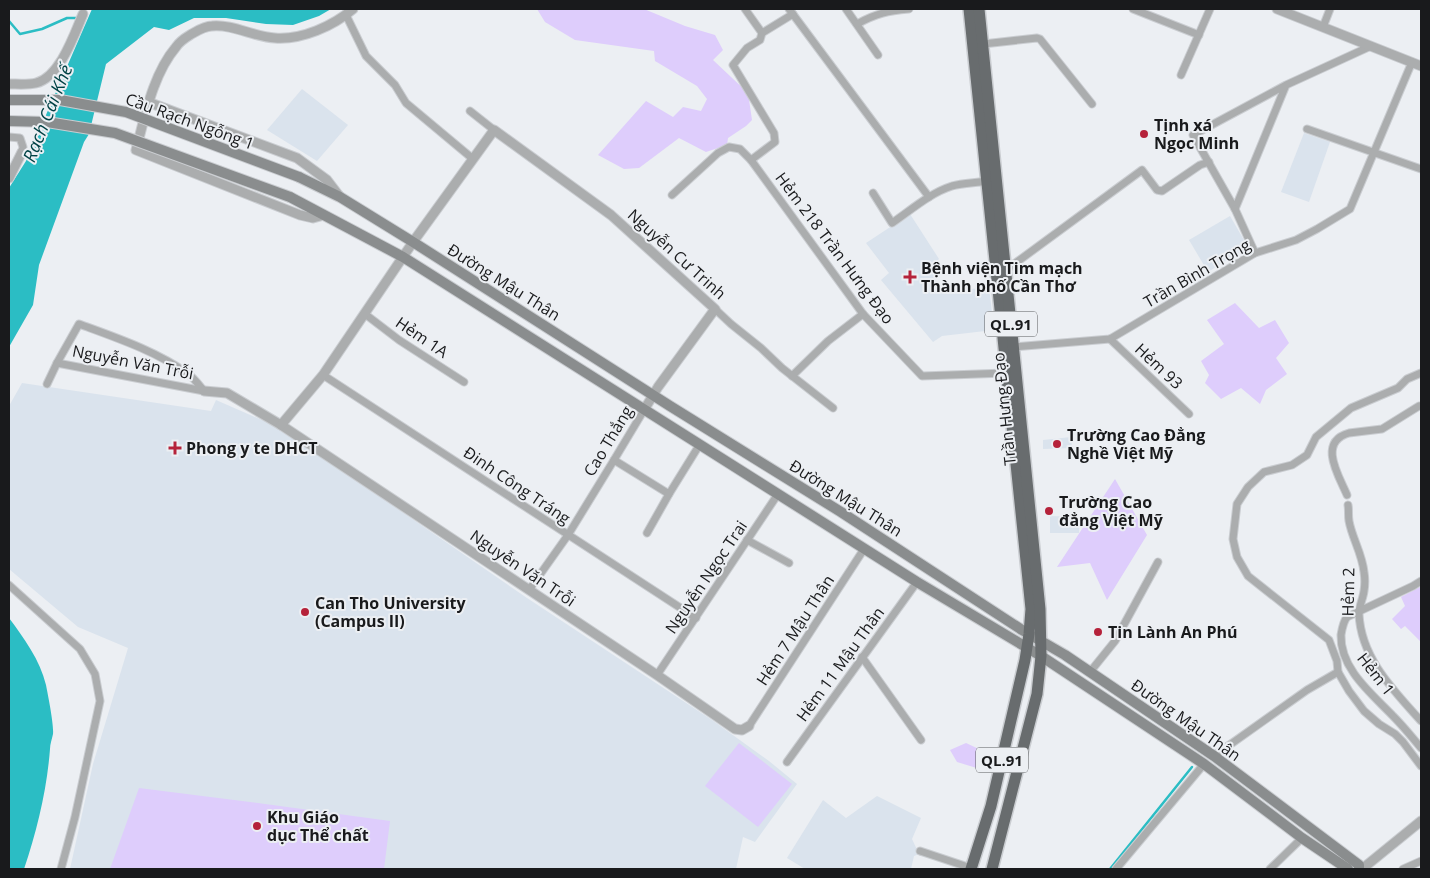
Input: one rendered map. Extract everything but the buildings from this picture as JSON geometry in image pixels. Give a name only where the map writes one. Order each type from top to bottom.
[{"type":"highway","name":"Trần Hưng Đạo","points":[[969,9],[1030,609],[1028,649]]},
{"type":"highway","name":"Trần Hưng Đạo","points":[[979,9],[1040,608],[1041,656]]},
{"type":"highway","name":"QL.91","points":[[971,869],[991,806],[1028,649]]},
{"type":"highway","name":"QL.91","points":[[992,869],[1037,694],[1041,656]]},
{"type":"main road","name":"Cầu Rạch Ngỗng 1","points":[[9,100],[60,100],[126,112],[299,177]]},
{"type":"main road","name":"Đường Mậu Thân","points":[[9,121],[47,122],[115,133],[290,197],[403,258],[864,549],[1041,656],[1204,764],[1302,838],[1348,869]]},
{"type":"main road","name":"Đường Mậu Thân","points":[[299,177],[340,196],[414,242],[1090,672],[1214,756],[1359,865],[1360,869]]},
{"type":"main road","points":[[830,527],[841,512]]},
{"type":"main road","points":[[1204,764],[1214,756]]},
{"type":"street","points":[[745,9],[762,33]]},
{"type":"street","points":[[846,9],[878,55]]},
{"type":"street","points":[[857,24],[884,12],[910,9]]},
{"type":"street","points":[[1133,9],[1198,35]]},
{"type":"street","points":[[1181,75],[1210,9]]},
{"type":"street","points":[[1277,9],[1421,66]]},
{"type":"street","points":[[1323,27],[1330,9]]},
{"type":"street","points":[[672,195],[718,153],[729,147],[740,149],[751,160],[775,142],[774,133],[733,65],[747,48],[760,40],[762,33],[791,11],[929,197]]},
{"type":"street","points":[[324,215],[313,218],[300,216],[136,150],[148,102],[163,66],[175,47],[183,39],[203,28],[212,26],[227,27],[276,38],[296,37],[322,28],[349,12],[366,56],[395,86],[406,103],[473,159]]},
{"type":"street","points":[[9,84],[36,84],[49,78],[60,64],[83,15]]},
{"type":"street","points":[[983,44],[1040,39],[1092,104]]},
{"type":"street","points":[[1255,253],[1235,209],[1193,135],[1286,85],[1372,46]]},
{"type":"street","name":"Trần Bình Trọng","points":[[1014,348],[1110,339],[1255,253],[1296,240],[1350,209],[1412,62]]},
{"type":"street","points":[[1235,209],[1286,85]]},
{"type":"street","points":[[148,102],[297,158],[326,180],[340,196]]},
{"type":"street","name":"Nguyễn Cư Trinh","points":[[470,111],[611,215],[782,368],[833,408]]},
{"type":"street","points":[[281,425],[323,375],[494,130]]},
{"type":"street","points":[[1307,130],[1421,169]]},
{"type":"street","points":[[9,137],[20,138],[23,147],[9,178]]},
{"type":"street","name":"Hẻm 218 Trần Hưng Đạo","points":[[751,160],[863,314],[922,376],[1006,373]]},
{"type":"street","points":[[1006,270],[1142,170],[1157,190],[1162,191],[1200,165],[1209,162]]},
{"type":"street","points":[[873,193],[892,223],[929,197],[952,186],[987,181]]},
{"type":"street","name":"Cao Thắng","points":[[529,590],[568,535],[644,410],[715,309]]},
{"type":"street","name":"Hẻm 1A","points":[[365,314],[400,340],[464,382]]},
{"type":"street","points":[[792,376],[828,341],[863,314]]},
{"type":"street","name":"Nguyễn Văn Trỗi","points":[[47,384],[56,363],[79,324],[160,357],[190,375],[204,391]]},
{"type":"street","name":"Hẻm 93","points":[[1110,339],[1189,414]]},
{"type":"street","name":"Nguyễn Văn Trỗi","points":[[56,363],[204,391],[227,393],[281,425],[735,729],[742,730],[749,726]]},
{"type":"street","points":[[1421,373],[1407,379],[1398,388],[1350,408],[1316,437],[1307,455],[1292,465],[1264,472],[1248,487],[1237,504],[1233,538],[1237,557],[1248,576],[1329,640],[1337,661],[1338,672],[1349,691],[1364,711],[1404,742],[1421,766]]},
{"type":"street","name":"Đinh Công Tráng","points":[[323,375],[696,618]]},
{"type":"street","points":[[1348,494],[1332,458],[1332,450],[1339,438],[1344,434],[1382,429],[1419,406]]},
{"type":"street","points":[[647,533],[700,444]]},
{"type":"street","points":[[614,460],[669,494]]},
{"type":"street","name":"Nguyễn Ngọc Trai","points":[[657,675],[778,494]]},
{"type":"street","name":"Hẻm 2","points":[[1348,505],[1349,522],[1360,550],[1364,574],[1364,590],[1359,612],[1366,648],[1373,662],[1397,695],[1421,721]]},
{"type":"street","points":[[747,540],[790,563]]},
{"type":"street","name":"Hẻm 7 Mậu Thân","points":[[749,726],[864,549]]},
{"type":"street","points":[[1090,672],[1115,641],[1158,562]]},
{"type":"street","name":"Hẻm 1","points":[[1421,581],[1347,617],[1342,627],[1341,641],[1346,660],[1365,688],[1421,748]]},
{"type":"street","name":"Hẻm 11 Mậu Thân","points":[[786,762],[917,582]]},
{"type":"street","points":[[9,585],[80,649],[95,674],[100,701],[75,817],[61,869]]},
{"type":"street","points":[[862,657],[921,740]]},
{"type":"street","points":[[1214,756],[1307,690],[1338,672]]},
{"type":"street","points":[[1116,869],[1204,764]]},
{"type":"street","points":[[1360,869],[1421,822]]},
{"type":"street","points":[[1270,869],[1302,838]]},
{"type":"street","points":[[920,851],[971,869]]},
{"type":"street","points":[[1405,869],[1421,861]]},
{"type":"shaded area","points":[[537,9],[644,9],[685,26],[715,35],[723,50],[713,60],[748,93],[752,120],[728,138],[727,145],[706,152],[679,138],[639,168],[624,169],[598,155],[646,101],[673,117],[683,107],[701,111],[707,99],[697,86],[655,61],[654,51],[575,40],[545,22]]},
{"type":"shaded area","points":[[302,89],[348,125],[317,161],[267,130]]},
{"type":"shaded area","points":[[1304,133],[1330,142],[1309,202],[1281,192]]},
{"type":"shaded area","name":"Bệnh viện Tim mạch Thành phố Cần Thơ","points":[[910,214],[939,259],[934,264],[937,293],[989,287],[994,330],[942,336],[933,342],[881,280],[889,273],[866,243]]},
{"type":"shaded area","points":[[1230,216],[1248,247],[1208,272],[1189,240]]},
{"type":"shaded area","points":[[1235,303],[1259,328],[1275,320],[1289,343],[1276,358],[1287,374],[1266,390],[1260,404],[1241,388],[1221,399],[1205,383],[1209,375],[1201,361],[1224,344],[1207,320]]},
{"type":"shaded area","name":"Can Tho University (Campus II)","points":[[22,383],[211,411],[216,400],[271,424],[289,434],[527,598],[712,720],[769,761],[797,784],[755,842],[743,837],[736,869],[70,869],[93,764],[128,648],[78,627],[9,569],[9,406]]},
{"type":"shaded area","name":"Trường Cao Đẳng Nghề Việt Mỹ","points":[[1071,437],[1072,448],[1043,449],[1043,440]]},
{"type":"shaded area","points":[[1115,479],[1147,535],[1107,600],[1090,563],[1057,567]]},
{"type":"shaded area","points":[[1050,516],[1080,517],[1079,533],[1050,533]]},
{"type":"shaded area","points":[[1420,587],[1420,641],[1405,626],[1401,629],[1392,619],[1405,606],[1401,597]]},
{"type":"shaded area","points":[[739,743],[792,784],[758,827],[705,786]]},
{"type":"shaded area","points":[[966,743],[998,758],[993,773],[957,762],[950,750]]},
{"type":"shaded area","name":"Khu Giáo dục Thể chất","points":[[139,788],[390,821],[384,869],[110,869]]},
{"type":"shaded area","points":[[877,796],[921,818],[912,839],[919,854],[914,856],[911,869],[805,869],[787,858],[823,800],[846,818]]},
{"type":"water","name":"Rạch Cái Khế","points":[[92,9],[331,9],[319,16],[293,25],[266,24],[226,18],[194,18],[169,30],[154,27],[106,64],[89,134],[84,142],[39,265],[33,305],[9,347],[9,188],[26,161]]},
{"type":"water","points":[[9,618],[26,641],[40,667],[46,685],[53,730],[41,810],[24,869],[9,869]]},
{"type":"waterway","points":[[9,21],[20,34],[42,29],[67,18],[79,18]]},
{"type":"waterway","points":[[1110,869],[1192,767]]},
{"type":"place","name":"Tịnh xá Ngọc Minh","points":[[1144,134]]},
{"type":"place","name":"Bệnh viện Tim mạch Thành phố Cần Thơ","points":[[910,277]]},
{"type":"place","name":"Trường Cao Đẳng Nghề Việt Mỹ","points":[[1057,444]]},
{"type":"place","name":"Phong y te DHCT","points":[[175,448]]},
{"type":"place","name":"Trường Cao đẳng Việt Mỹ","points":[[1049,511]]},
{"type":"place","name":"Can Tho University (Campus II)","points":[[305,612]]},
{"type":"place","name":"Tin Lành An Phú","points":[[1098,632]]},
{"type":"place","name":"Khu Giáo dục Thể chất","points":[[257,826]]}]
